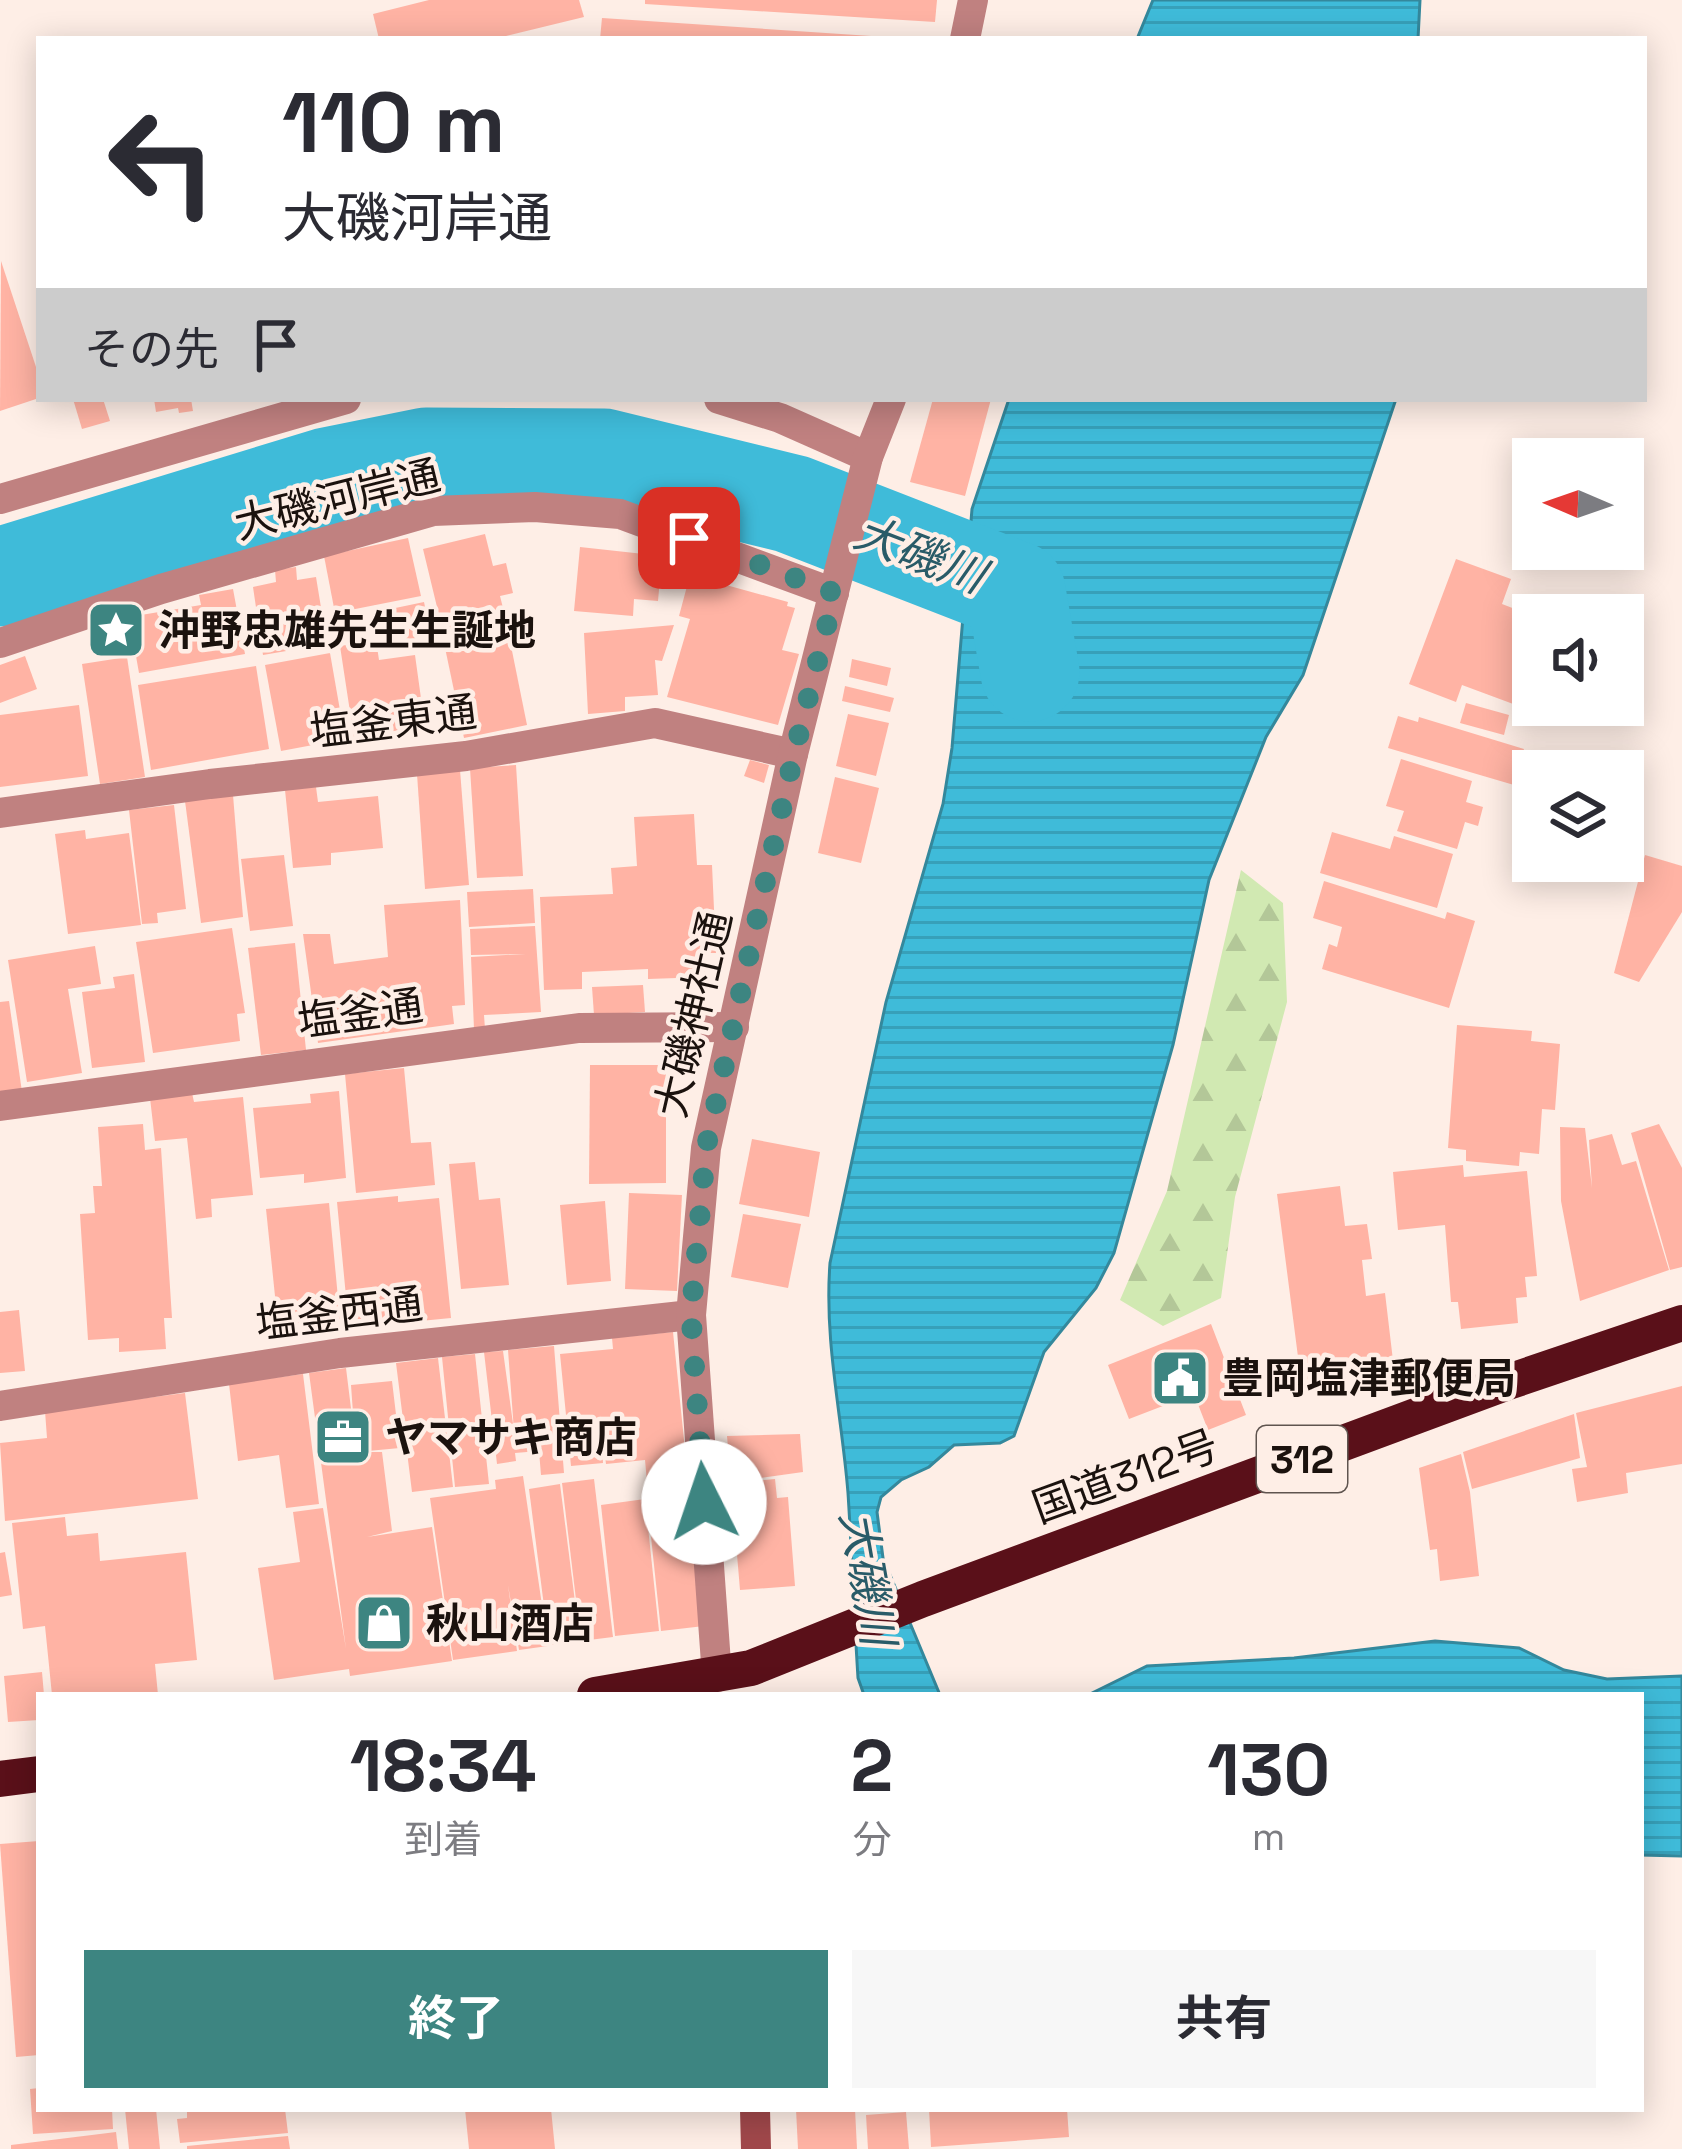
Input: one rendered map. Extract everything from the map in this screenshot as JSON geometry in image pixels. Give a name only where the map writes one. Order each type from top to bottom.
[{"type":"highway","name":"国道312号","points":[[622,1692],[730,1680],[923,1599],[1504,1383],[1682,1323]]},
{"type":"highway","points":[[0,1779],[36,1774]]},
{"type":"street","points":[[966,36],[973,0]]},
{"type":"street","points":[[0,499],[336,402]]},
{"type":"street","points":[[728,402],[780,418],[866,468],[890,402]]},
{"type":"street","name":"大磯神社通","points":[[730,1680],[691,1315],[706,1148],[794,754],[866,468]]},
{"type":"street","name":"大磯河岸通","points":[[0,643],[160,589],[434,511],[536,507],[620,514],[835,593]]},
{"type":"street","name":"塩釜東通","points":[[0,813],[466,756],[655,723],[794,754]]},
{"type":"street","name":"塩釜通","points":[[0,1106],[579,1028],[734,1027]]},
{"type":"street","name":"塩釜西通","points":[[0,1406],[340,1353],[691,1315]]},
{"type":"street","points":[[755,2112],[755,2149]]},
{"type":"green space","points":[[1241,870],[1283,903],[1287,1002],[1235,1197],[1221,1298],[1163,1326],[1120,1300],[1167,1191]]},
{"type":"water","points":[[1153,0],[1420,0],[1418,36],[1138,36]]},
{"type":"water","points":[[1008,402],[1395,402],[1303,675],[1266,737],[1209,880],[1173,1045],[1114,1253],[1096,1288],[1044,1352],[1014,1436],[1000,1443],[954,1445],[881,1497],[877,1512],[883,1558],[939,1692],[863,1692],[858,1678],[848,1493],[831,1350],[830,1263],[886,1002],[943,804],[972,509]]},
{"type":"water","points":[[1435,1641],[1519,1648],[1564,1670],[1607,1679],[1682,1676],[1682,1856],[1644,1855],[1644,1692],[1094,1692],[1147,1666],[1294,1658]]},
{"type":"building","points":[[429,0],[579,0],[584,17],[506,36],[378,36],[373,14]]},
{"type":"building","points":[[645,0],[937,0],[935,22],[645,4]]},
{"type":"building","points":[[602,18],[871,36],[600,36]]},
{"type":"building","points":[[1,261],[36,367],[36,399],[0,411]]},
{"type":"building","points":[[74,402],[104,402],[110,421],[82,429]]},
{"type":"building","points":[[154,402],[192,402],[193,411],[179,413],[178,408],[156,412]]},
{"type":"building","points":[[932,402],[990,402],[965,496],[910,482]]},
{"type":"building","points":[[485,534],[493,566],[506,563],[513,593],[500,596],[506,620],[444,636],[423,549]]},
{"type":"building","points":[[408,538],[421,596],[335,613],[324,556]]},
{"type":"building","points":[[580,547],[662,556],[658,601],[634,599],[633,616],[574,611]]},
{"type":"building","points":[[1456,559],[1511,579],[1502,604],[1512,608],[1512,704],[1462,685],[1456,702],[1409,684]]},
{"type":"building","points":[[296,567],[297,580],[316,577],[327,644],[263,655],[253,587],[276,582],[275,570]]},
{"type":"building","points":[[690,575],[788,602],[787,606],[795,608],[782,650],[799,654],[778,725],[667,697],[690,619],[679,616]]},
{"type":"building","points":[[233,589],[245,654],[139,673],[129,617],[201,605],[199,595]]},
{"type":"building","points":[[424,602],[432,641],[389,649],[381,611]]},
{"type":"building","points":[[674,625],[662,661],[655,660],[658,695],[625,697],[625,711],[588,714],[584,633]]},
{"type":"building","points":[[508,631],[527,725],[464,738],[444,643]]},
{"type":"building","points":[[376,640],[379,660],[415,655],[424,720],[410,722],[411,728],[354,738],[340,646]]},
{"type":"building","points":[[330,653],[345,739],[281,751],[265,665]]},
{"type":"building","points":[[25,656],[37,689],[0,703],[0,665]]},
{"type":"building","points":[[127,657],[145,777],[100,784],[82,664]]},
{"type":"building","points":[[852,659],[891,668],[887,686],[849,677]]},
{"type":"building","points":[[256,666],[269,749],[151,770],[138,685]]},
{"type":"building","points":[[845,686],[894,698],[890,712],[842,701]]},
{"type":"building","points":[[1466,703],[1509,715],[1504,735],[1460,723]]},
{"type":"building","points":[[79,705],[88,776],[0,787],[0,715]]},
{"type":"building","points":[[848,714],[889,723],[876,776],[836,766]]},
{"type":"building","points":[[1398,716],[1418,722],[1419,717],[1524,749],[1512,750],[1512,784],[1388,748]]},
{"type":"building","points":[[1401,759],[1472,781],[1466,802],[1483,807],[1478,826],[1465,822],[1457,849],[1397,831],[1404,811],[1386,806]]},
{"type":"building","points":[[750,760],[769,765],[764,783],[744,776]]},
{"type":"building","points":[[516,765],[523,876],[477,878],[470,768]]},
{"type":"building","points":[[460,770],[469,885],[425,889],[417,774]]},
{"type":"building","points":[[835,777],[879,788],[861,863],[818,853]]},
{"type":"building","points":[[316,787],[318,802],[378,796],[383,848],[331,853],[331,865],[293,868],[285,790]]},
{"type":"building","points":[[233,795],[243,917],[201,923],[185,801]]},
{"type":"building","points":[[174,805],[186,909],[157,913],[158,923],[142,924],[129,810]]},
{"type":"building","points":[[694,814],[697,865],[712,865],[716,953],[705,953],[706,977],[648,979],[648,969],[582,972],[582,989],[544,990],[540,897],[613,894],[611,868],[637,866],[634,817]]},
{"type":"building","points":[[85,830],[86,839],[129,833],[141,925],[68,934],[55,834]]},
{"type":"building","points":[[1332,832],[1390,849],[1394,836],[1453,854],[1437,908],[1320,873]]},
{"type":"building","points":[[284,855],[293,926],[250,931],[241,859]]},
{"type":"building","points":[[1645,855],[1682,866],[1682,912],[1639,982],[1614,973],[1638,882],[1644,882]]},
{"type":"building","points":[[1324,881],[1445,919],[1447,912],[1475,921],[1449,1008],[1322,969],[1329,944],[1337,947],[1342,927],[1313,918]]},
{"type":"building","points":[[533,889],[535,923],[469,927],[467,892]]},
{"type":"building","points":[[460,900],[465,1005],[452,1006],[454,1024],[318,1043],[303,934],[330,934],[334,964],[388,957],[384,905]]},
{"type":"building","points":[[535,926],[541,1012],[484,1015],[485,1029],[474,1029],[471,957],[526,954],[471,955],[470,929]]},
{"type":"building","points":[[232,928],[245,1013],[237,1014],[240,1041],[153,1053],[136,942]]},
{"type":"building","points":[[295,943],[306,1050],[261,1055],[248,948]]},
{"type":"building","points":[[95,946],[101,984],[68,989],[82,1073],[27,1082],[8,960]]},
{"type":"building","points":[[134,974],[145,1062],[92,1068],[82,992],[115,988],[113,977]]},
{"type":"building","points":[[643,985],[645,1012],[594,1015],[592,987]]},
{"type":"building","points":[[9,1001],[22,1092],[0,1095],[0,1002]]},
{"type":"building","points":[[1457,1025],[1532,1031],[1531,1041],[1560,1044],[1555,1110],[1542,1109],[1539,1154],[1520,1152],[1519,1166],[1466,1161],[1466,1150],[1448,1148]]},
{"type":"building","points":[[590,1065],[666,1065],[666,1183],[589,1184]]},
{"type":"building","points":[[404,1068],[411,1143],[431,1142],[435,1185],[356,1193],[345,1074]]},
{"type":"building","points":[[339,1091],[346,1178],[304,1183],[304,1174],[260,1178],[253,1108],[311,1103],[310,1094]]},
{"type":"building","points":[[192,1093],[194,1102],[243,1097],[253,1195],[211,1199],[212,1217],[196,1219],[187,1138],[155,1141],[150,1098]]},
{"type":"building","points":[[143,1124],[145,1150],[161,1148],[172,1318],[164,1318],[166,1349],[119,1352],[119,1338],[88,1340],[80,1214],[95,1213],[93,1186],[102,1186],[98,1127]]},
{"type":"building","points":[[1659,1124],[1682,1168],[1682,1267],[1670,1270],[1631,1133]]},
{"type":"building","points":[[1560,1127],[1585,1128],[1592,1188],[1589,1140],[1612,1134],[1622,1165],[1636,1161],[1669,1270],[1580,1301],[1561,1201]]},
{"type":"building","points":[[752,1139],[820,1152],[809,1217],[739,1204]]},
{"type":"building","points":[[475,1162],[479,1200],[500,1198],[509,1285],[461,1289],[449,1164]]},
{"type":"building","points":[[1463,1165],[1464,1177],[1527,1171],[1537,1276],[1525,1277],[1527,1297],[1516,1298],[1518,1323],[1461,1329],[1458,1302],[1451,1302],[1445,1225],[1398,1230],[1393,1172]]},
{"type":"building","points":[[1340,1186],[1345,1226],[1367,1224],[1372,1259],[1362,1260],[1366,1296],[1385,1293],[1394,1369],[1301,1380],[1277,1194]]},
{"type":"building","points":[[629,1193],[682,1195],[677,1291],[625,1289]]},
{"type":"building","points":[[398,1196],[398,1202],[439,1198],[451,1318],[349,1328],[337,1202]]},
{"type":"building","points":[[605,1201],[611,1281],[567,1285],[560,1205]]},
{"type":"building","points":[[329,1203],[340,1319],[278,1325],[266,1209]]},
{"type":"building","points":[[743,1214],[801,1224],[788,1288],[731,1277]]},
{"type":"building","points":[[19,1310],[25,1371],[0,1373],[0,1312]]},
{"type":"building","points":[[1211,1324],[1246,1415],[1208,1430],[1194,1394],[1129,1419],[1108,1365]]},
{"type":"building","points":[[673,1332],[689,1489],[648,1493],[645,1460],[606,1464],[600,1415],[603,1463],[571,1466],[560,1354],[613,1349],[612,1338]]},
{"type":"building","points":[[554,1346],[564,1473],[541,1475],[539,1451],[515,1453],[516,1461],[497,1464],[484,1352],[503,1351],[514,1431],[508,1350]]},
{"type":"building","points":[[475,1354],[489,1484],[455,1487],[442,1357]]},
{"type":"building","points":[[438,1358],[453,1487],[412,1492],[396,1363]]},
{"type":"building","points":[[346,1368],[355,1441],[351,1385],[392,1381],[400,1448],[357,1452],[382,1452],[392,1531],[367,1537],[432,1527],[452,1661],[350,1676],[349,1669],[274,1680],[258,1568],[300,1562],[293,1512],[323,1508],[346,1649],[309,1373]]},
{"type":"building","points":[[303,1374],[319,1504],[286,1508],[279,1455],[238,1461],[229,1384]]},
{"type":"building","points":[[1682,1386],[1682,1464],[1626,1473],[1628,1493],[1577,1502],[1572,1469],[1587,1467],[1576,1413]]},
{"type":"building","points":[[185,1393],[198,1499],[5,1521],[0,1443],[47,1438],[45,1411]]},
{"type":"building","points":[[1574,1414],[1580,1458],[1472,1489],[1463,1452]]},
{"type":"building","points":[[800,1434],[803,1472],[731,1482],[727,1436]]},
{"type":"building","points":[[1461,1454],[1479,1576],[1440,1581],[1437,1549],[1430,1550],[1419,1468]]},
{"type":"building","points":[[523,1476],[548,1646],[519,1650],[508,1585],[517,1651],[453,1660],[430,1498],[496,1489],[495,1480]]},
{"type":"building","points":[[594,1479],[613,1637],[581,1641],[562,1483]]},
{"type":"building","points":[[775,1479],[777,1498],[788,1497],[795,1586],[740,1590],[731,1483]]},
{"type":"building","points":[[560,1484],[580,1641],[549,1645],[529,1489]]},
{"type":"building","points":[[690,1494],[704,1626],[661,1631],[647,1499]]},
{"type":"building","points":[[645,1499],[659,1631],[615,1636],[601,1505]]},
{"type":"building","points":[[65,1517],[67,1536],[98,1533],[100,1561],[186,1552],[197,1660],[155,1664],[158,1692],[52,1692],[45,1626],[23,1629],[12,1523]]},
{"type":"building","points":[[5,1552],[12,1595],[0,1597],[0,1553]]},
{"type":"building","points":[[42,1672],[44,1692],[36,1692],[36,1720],[8,1722],[4,1676]]},
{"type":"building","points":[[36,1841],[36,2055],[16,2057],[0,1844]]},
{"type":"building","points":[[36,2088],[36,2112],[112,2112],[113,2129],[33,2134],[30,2089]]},
{"type":"building","points":[[125,2112],[156,2112],[160,2149],[129,2149]]},
{"type":"building","points":[[187,2112],[285,2112],[288,2133],[180,2143],[177,2119],[187,2118]]},
{"type":"building","points":[[465,2112],[551,2112],[555,2149],[469,2149]]},
{"type":"building","points":[[796,2112],[855,2112],[857,2149],[798,2149]]},
{"type":"building","points":[[906,2112],[909,2149],[868,2149],[866,2115]]},
{"type":"building","points":[[929,2112],[1067,2112],[1069,2137],[931,2147]]},
{"type":"building","points":[[116,2132],[118,2149],[11,2149],[11,2145]]},
{"type":"building","points":[[288,2136],[290,2149],[187,2149],[187,2146]]},
{"type":"waterway","name":"大磯川","points":[[0,577],[327,477],[426,457],[604,458],[792,504],[1016,591],[1030,672]]},
{"type":"place","name":"沖野忠雄先生生誕地","points":[[116,630]]},
{"type":"place","name":"豊岡塩津郵便局","points":[[1180,1378]]},
{"type":"place","name":"ヤマサキ商店","points":[[343,1437]]},
{"type":"place","name":"秋山酒店","points":[[384,1623]]},
{"type":"route","points":[[689,538],[835,593],[706,1148],[691,1315],[704,1502]]}]
